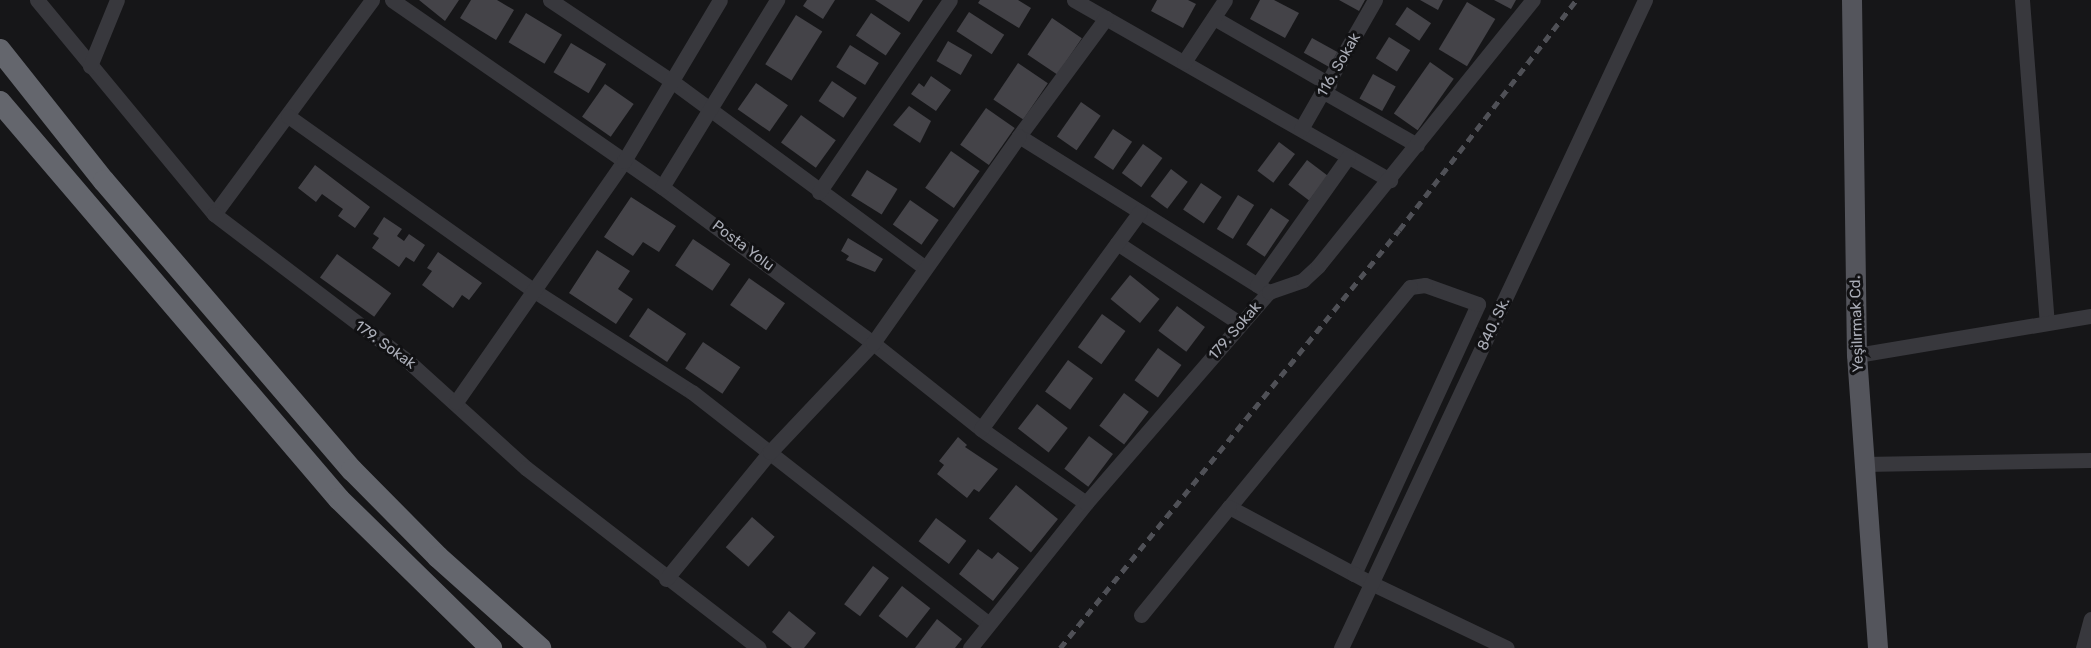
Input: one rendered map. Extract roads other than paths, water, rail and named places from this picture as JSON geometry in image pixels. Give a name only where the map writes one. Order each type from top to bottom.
[{"type":"highway","points":[[0,50],[104,181],[352,470],[438,557],[540,648]]},
{"type":"highway","points":[[0,102],[339,499],[491,648]]},
{"type":"main road","name":"Yeşilırmak Cd.","points":[[1852,0],[1857,355],[1878,648]]},
{"type":"street","name":"179. Sokak","points":[[38,0],[214,214],[456,402],[526,468],[666,579],[759,648]]},
{"type":"street","points":[[90,66],[117,0]]},
{"type":"street","points":[[214,214],[372,0]]},
{"type":"street","name":"Posta Yolu","points":[[392,0],[662,187],[873,343],[981,429],[1086,503]]},
{"type":"street","points":[[550,0],[673,82],[819,192],[924,267]]},
{"type":"street","points":[[456,402],[536,292],[624,161],[720,0]]},
{"type":"street","points":[[662,187],[711,111],[777,0]]},
{"type":"street","points":[[819,192],[950,0]]},
{"type":"street","points":[[1074,0],[1390,180]]},
{"type":"street","points":[[1184,62],[1225,0]]},
{"type":"street","name":"116. Sokak","points":[[1301,129],[1375,0]]},
{"type":"street","name":"179. Sokak","points":[[970,648],[1086,503],[1241,324],[1263,288],[1303,280],[1318,266],[1390,180],[1533,0]]},
{"type":"street","name":"840. Sk.","points":[[1341,648],[1645,0]]},
{"type":"street","points":[[2022,0],[2047,322]]},
{"type":"street","points":[[666,579],[770,452],[873,343],[924,267],[1106,18]]},
{"type":"street","points":[[1214,18],[1417,145]]},
{"type":"street","points":[[288,116],[536,292],[692,392],[988,623]]},
{"type":"street","points":[[1018,136],[1263,288],[1348,158]]},
{"type":"street","points":[[981,429],[1140,212]]},
{"type":"street","points":[[1117,243],[1241,324]]},
{"type":"street","points":[[1141,615],[1410,287],[1425,285],[1478,304],[1354,574]]},
{"type":"street","points":[[1857,355],[2091,316]]},
{"type":"street","points":[[1864,464],[2091,460]]},
{"type":"street","points":[[1229,507],[1373,584],[1507,648]]},
{"type":"street","points":[[2083,648],[2091,619]]},
{"type":"railway","points":[[1060,648],[1399,230],[1576,0]]}]
